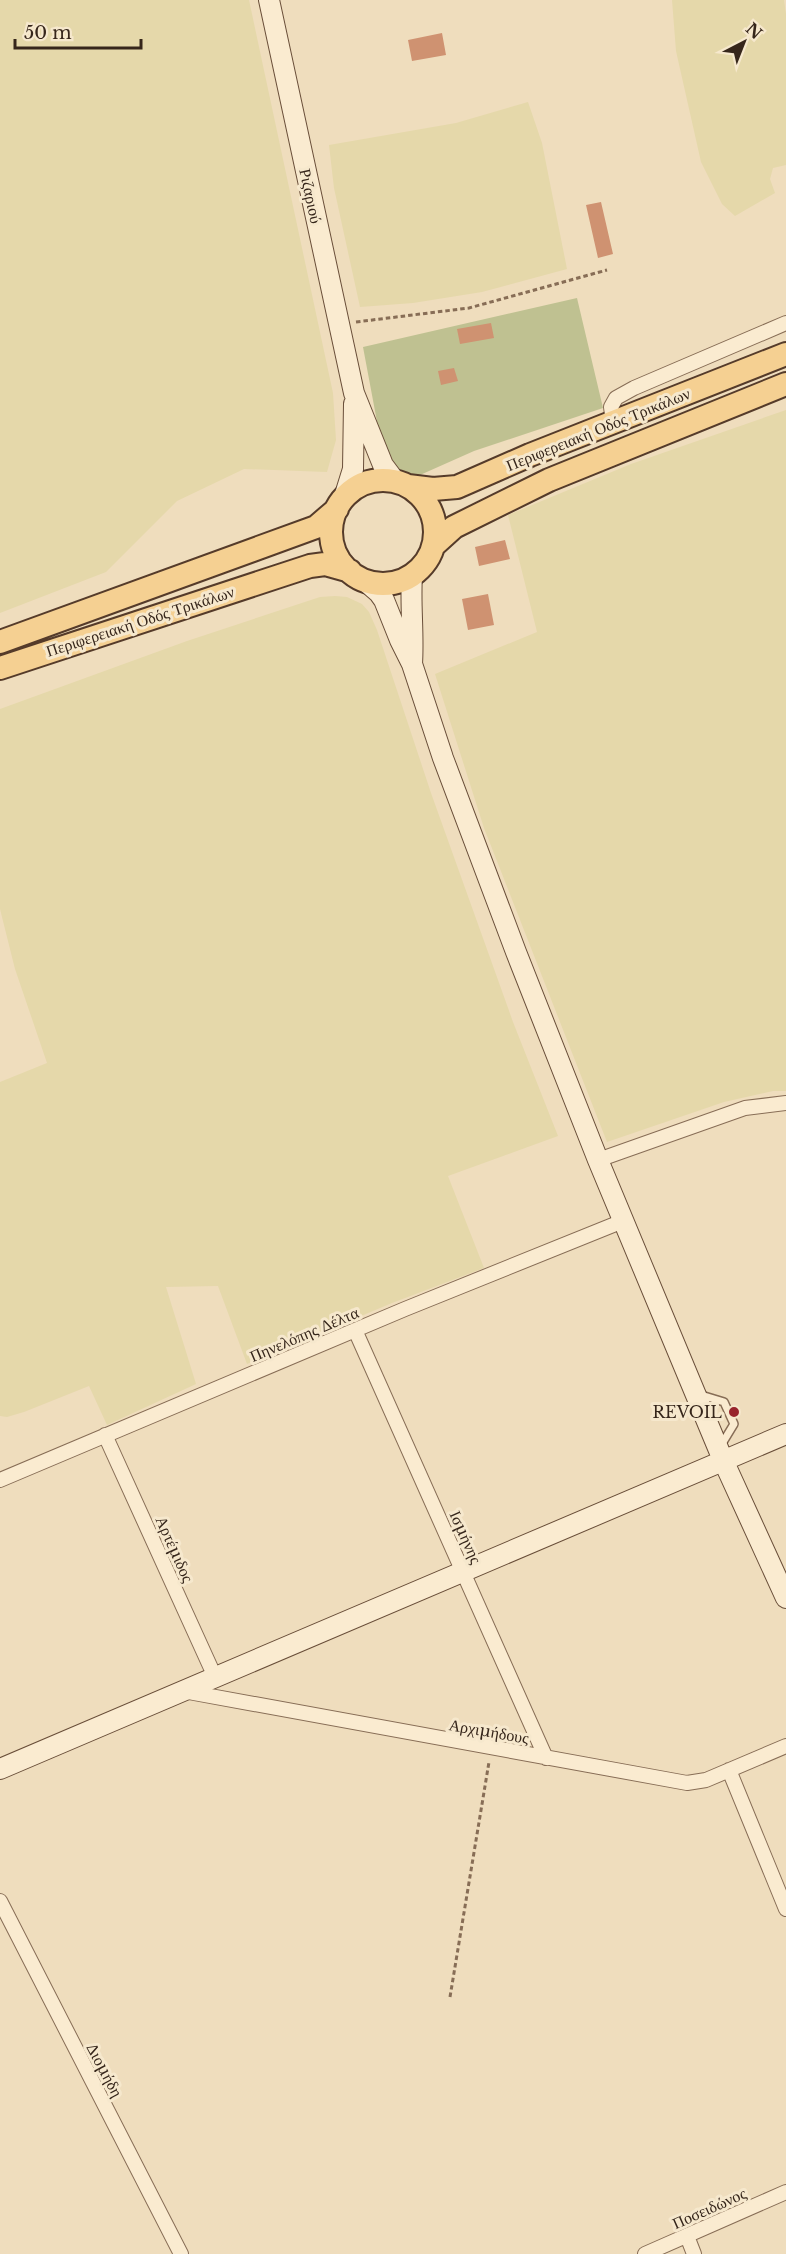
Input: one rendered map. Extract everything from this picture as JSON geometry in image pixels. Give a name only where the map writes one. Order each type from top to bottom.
[{"type":"main road","name":"Περιφερειακή Οδός Τρικάλων","points":[[402,484],[434,489],[457,487],[786,354]]},
{"type":"main road","name":"Περιφερειακή Οδός Τρικάλων","points":[[433,546],[454,526],[549,480],[786,384]]},
{"type":"main road","points":[[381,480],[402,484],[420,495],[429,506],[435,526],[433,546],[427,560],[412,575],[392,583],[378,584],[357,576],[342,564],[331,537],[332,523],[340,503],[354,488],[367,482],[381,480]]},
{"type":"main road","name":"Περιφερειακή Οδός Τρικάλων","points":[[0,642],[315,527],[340,503]]},
{"type":"main road","name":"Περιφερειακή Οδός Τρικάλων","points":[[0,668],[310,566],[325,564],[357,576]]},
{"type":"street","name":"Ριζαριού","points":[[269,0],[354,393],[383,465],[402,484]]},
{"type":"street","points":[[613,422],[610,408],[616,398],[634,388],[786,323]]},
{"type":"street","name":"Ριζαριού","points":[[340,503],[352,478],[354,393]]},
{"type":"street","points":[[412,575],[410,596],[414,637],[412,664]]},
{"type":"street","points":[[357,576],[379,593],[384,600],[412,664],[443,758],[598,1160],[721,1454],[786,1598]]},
{"type":"street","points":[[598,1160],[745,1107],[786,1103]]},
{"type":"street","name":"Πηνελόπης Δέλτα","points":[[0,1480],[355,1330],[623,1221]]},
{"type":"street","name":"Ισμήνης","points":[[355,1330],[546,1758]]},
{"type":"street","points":[[0,1769],[463,1571],[721,1454],[786,1434]]},
{"type":"street","name":"Αρτέμιδος","points":[[105,1435],[215,1677]]},
{"type":"street","name":"Αρχιμήδους","points":[[181,1691],[687,1783],[706,1780],[786,1746]]},
{"type":"street","points":[[729,1770],[786,1909]]},
{"type":"street","name":"Διομήδη","points":[[0,1901],[182,2254]]},
{"type":"street","name":"Ποσειδώνος","points":[[645,2254],[786,2192]]},
{"type":"street","points":[[687,2236],[694,2254]]},
{"type":"path","points":[[339,324],[468,308],[607,270]]},
{"type":"path","points":[[450,1997],[492,1748]]},
{"type":"shaded area","points":[[0,0],[249,0],[333,393],[336,440],[327,472],[244,469],[177,501],[106,572],[0,613]]},
{"type":"shaded area","points":[[672,0],[784,0],[786,14],[786,165],[773,168],[770,179],[775,193],[735,216],[722,204],[701,162],[676,51]]},
{"type":"shaded area","points":[[528,102],[542,143],[567,269],[482,292],[413,303],[360,307],[334,188],[329,145],[456,123]]},
{"type":"shaded area","points":[[786,410],[786,1091],[773,1091],[724,1102],[607,1142],[484,828],[435,674],[537,632],[508,515],[631,464]]},
{"type":"shaded area","points":[[320,597],[347,597],[362,604],[369,612],[377,630],[431,793],[513,1022],[558,1136],[448,1176],[484,1268],[392,1303],[247,1364],[218,1286],[166,1287],[196,1384],[107,1425],[89,1386],[24,1412],[7,1417],[0,1416],[0,1082],[47,1063],[15,969],[0,909],[0,709],[187,641]]},
{"type":"green space","points":[[577,298],[603,408],[474,451],[420,475],[406,476],[384,459],[363,347]]},
{"type":"building","points":[[442,33],[446,55],[412,61],[408,40]]},
{"type":"building","points":[[601,202],[613,254],[598,258],[586,205]]},
{"type":"building","points":[[491,323],[494,338],[460,344],[457,329]]},
{"type":"building","points":[[454,368],[458,381],[441,385],[438,371]]},
{"type":"building","points":[[505,540],[510,559],[479,566],[475,547]]},
{"type":"building","points":[[488,594],[494,625],[468,630],[462,599]]},
{"type":"place","name":"REVOIL","points":[[734,1412]]}]
